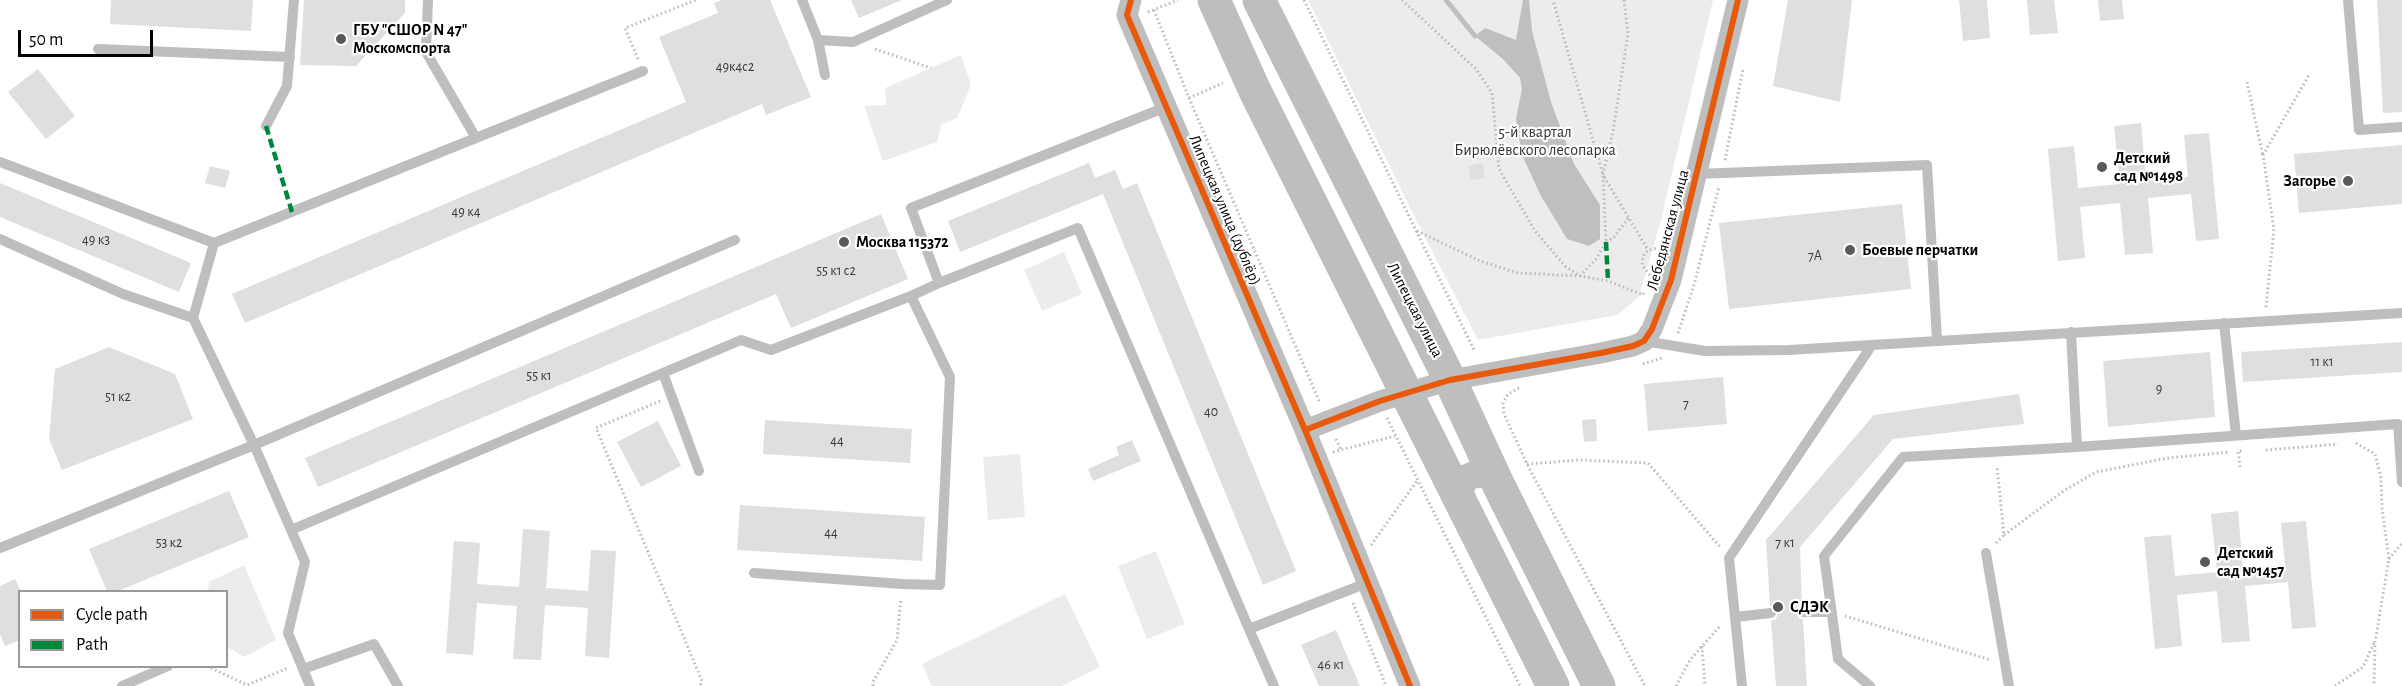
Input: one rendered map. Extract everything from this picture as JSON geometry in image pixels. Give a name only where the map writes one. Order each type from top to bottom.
[{"type":"main road","points":[[1214,0],[1255,91],[1553,686]]},
{"type":"main road","name":"Липецкая улица","points":[[1258,0],[1450,380],[1499,486],[1599,686]]},
{"type":"street","name":"Лебедянская улица","points":[[1644,341],[1652,329],[1671,280],[1738,0]]},
{"type":"street","name":"Липецкая улица (дублёр)","points":[[1126,5],[1166,107],[1317,458],[1354,552],[1357,587],[1410,686]]},
{"type":"street","points":[[1305,430],[1406,392],[1450,380],[1601,353],[1634,346],[1644,341]]},
{"type":"street","points":[[1462,505],[1460,490],[1466,478],[1487,474],[1499,486]]},
{"type":"lane","points":[[266,126],[287,86],[294,0]]},
{"type":"lane","points":[[428,0],[426,52],[476,138]]},
{"type":"lane","points":[[802,0],[818,40],[825,75]]},
{"type":"lane","points":[[818,40],[853,42],[947,0]]},
{"type":"lane","points":[[2348,0],[2360,130],[2402,127]]},
{"type":"lane","points":[[98,49],[290,57]]},
{"type":"lane","points":[[0,162],[214,243],[643,71]]},
{"type":"lane","points":[[939,283],[911,208],[1166,107]]},
{"type":"lane","points":[[1697,174],[1927,165],[1937,340]]},
{"type":"lane","points":[[291,530],[741,340],[771,350],[1078,228],[1274,686]]},
{"type":"lane","points":[[0,239],[123,294],[193,318]]},
{"type":"lane","points":[[0,548],[254,445],[735,240]]},
{"type":"lane","points":[[214,243],[193,318],[254,445],[305,562],[288,633],[310,686]]},
{"type":"lane","points":[[754,573],[940,585],[950,377],[911,296]]},
{"type":"lane","points":[[1644,341],[1705,351],[1789,350],[2402,313]]},
{"type":"lane","points":[[2224,323],[2236,435]]},
{"type":"lane","points":[[2071,332],[2077,447]]},
{"type":"lane","points":[[1742,686],[1729,558],[1872,345]]},
{"type":"lane","points":[[663,373],[699,471]]},
{"type":"lane","points":[[1870,686],[1838,659],[1824,556],[1903,457],[2398,424],[2402,482]]},
{"type":"lane","points":[[1986,553],[2009,686]]},
{"type":"lane","points":[[1249,630],[1357,587]]},
{"type":"lane","points":[[1803,612],[1832,612]]},
{"type":"lane","points":[[1735,613],[1771,613]]},
{"type":"lane","points":[[302,666],[374,644],[398,686]]},
{"type":"lane","points":[[122,686],[163,668]]},
{"type":"path","points":[[643,71],[625,28],[696,0]]},
{"type":"path","points":[[1304,0],[1475,352]]},
{"type":"path","points":[[1402,0],[1476,69],[1492,93],[1500,169],[1535,231],[1565,266],[1580,276]]},
{"type":"path","points":[[1553,0],[1603,175],[1606,242]]},
{"type":"path","points":[[1624,0],[1628,34],[1613,131],[1603,175],[1648,250]]},
{"type":"path","points":[[1154,10],[1189,98],[1341,450]]},
{"type":"path","points":[[853,42],[931,68]]},
{"type":"path","points":[[2265,321],[2274,229],[2263,155],[2309,75]]},
{"type":"path","points":[[1189,98],[1229,81]]},
{"type":"path","points":[[2247,82],[2264,160]]},
{"type":"path","points":[[1580,276],[1629,217]]},
{"type":"path","points":[[1417,231],[1480,261],[1518,273],[1580,276],[1608,281],[1643,295]]},
{"type":"path","points":[[1651,273],[1642,265],[1643,256],[1648,250],[1660,249]]},
{"type":"path","points":[[672,397],[596,428],[702,681],[702,686]]},
{"type":"path","points":[[1503,403],[1504,414],[1527,464],[1645,686]]},
{"type":"path","points":[[2236,435],[2240,467]]},
{"type":"path","points":[[1317,458],[1395,436],[1520,686]]},
{"type":"path","points":[[2261,450],[2358,443],[2375,454],[2381,478],[2382,509],[2389,560],[2375,642],[2374,686]]},
{"type":"path","points":[[1986,553],[2004,535],[2065,490],[2096,472],[2168,458],[2250,450]]},
{"type":"path","points":[[1995,452],[2004,535]]},
{"type":"path","points":[[1527,464],[1579,460],[1648,463],[1729,558]]},
{"type":"path","points":[[1354,552],[1373,544],[1417,481]]},
{"type":"path","points":[[2389,560],[2402,543]]},
{"type":"path","points":[[873,686],[897,639],[902,584]]},
{"type":"path","points":[[1357,587],[1386,686]]},
{"type":"path","points":[[1832,612],[2004,664]]},
{"type":"path","points":[[1676,686],[1690,660],[1735,613]]},
{"type":"path","points":[[2335,686],[2363,667],[2375,642]]},
{"type":"path","points":[[1702,646],[1705,686]]},
{"type":"path","points":[[211,668],[247,685],[302,666]]},
{"type":"green space","name":"5-й квартал Бирюлёвского лесопарка","points":[[1308,0],[1713,0],[1660,224],[1639,297],[1617,315],[1478,340]]},
{"type":"green space","points":[[961,55],[971,85],[957,118],[941,125],[937,142],[883,161],[864,106],[886,105],[885,88]]},
{"type":"green space","points":[[1064,252],[1082,294],[1042,311],[1024,270]]},
{"type":"green space","points":[[1020,454],[1025,517],[988,520],[983,457]]},
{"type":"green space","points":[[1156,551],[1185,624],[1147,639],[1118,566]]},
{"type":"green space","points":[[244,565],[276,640],[244,657],[228,648],[228,590],[208,590],[209,582]]},
{"type":"green space","points":[[1065,594],[1100,667],[1062,686],[932,686],[922,664]]},
{"type":"shaded area","points":[[1523,0],[1529,0],[1532,31],[1551,102],[1574,164],[1600,205],[1600,239],[1589,246],[1567,239],[1541,196],[1522,155],[1516,119],[1522,89],[1520,78],[1504,60],[1475,36],[1485,28],[1516,40]]},
{"type":"building","points":[[111,0],[253,0],[251,31],[110,24]]},
{"type":"building","name":"ГБУ \"СШОР N 47\" Москомспорта","points":[[304,0],[405,0],[405,13],[356,66],[300,65]]},
{"type":"building","points":[[722,0],[770,0],[811,97],[766,115],[762,104],[245,323],[232,294],[686,102],[659,37],[718,13],[714,3]]},
{"type":"building","points":[[851,0],[902,0],[859,18]]},
{"type":"building","points":[[1788,0],[1852,0],[1840,102],[1773,86]]},
{"type":"building","points":[[1959,0],[1987,0],[1990,38],[1963,41]]},
{"type":"building","points":[[2027,0],[2054,0],[2058,33],[2030,35]]},
{"type":"building","points":[[2098,0],[2122,0],[2124,19],[2100,21]]},
{"type":"building","points":[[2377,0],[2402,0],[2402,112],[2383,113]]},
{"type":"building","points":[[38,69],[75,116],[46,139],[8,92]]},
{"type":"building","points":[[2141,123],[2146,181],[2188,177],[2184,135],[2209,133],[2219,239],[2196,241],[2191,194],[2148,198],[2153,253],[2125,255],[2120,203],[2080,207],[2085,258],[2058,261],[2048,149],[2074,146],[2078,188],[2120,184],[2114,126]]},
{"type":"building","points":[[2402,145],[2402,204],[2299,213],[2294,154]]},
{"type":"building","points":[[1089,163],[1095,178],[1115,170],[1123,189],[1137,183],[1296,571],[1263,585],[1103,194],[960,252],[948,221]]},
{"type":"building","points":[[1483,163],[1485,178],[1471,180],[1468,166]]},
{"type":"building","points":[[210,166],[230,171],[225,188],[205,183]]},
{"type":"building","points":[[0,183],[191,263],[179,292],[0,217]]},
{"type":"building","points":[[1902,204],[1911,289],[1729,309],[1719,223]]},
{"type":"building","points":[[881,214],[908,279],[791,328],[776,294],[318,487],[305,458]]},
{"type":"building","points":[[2402,342],[2402,372],[2243,382],[2241,352]]},
{"type":"building","points":[[109,347],[175,374],[193,419],[62,470],[49,439],[55,369]]},
{"type":"building","points":[[2210,352],[2215,417],[2108,427],[2103,361]]},
{"type":"building","points":[[1723,377],[1727,424],[1648,431],[1644,384]]},
{"type":"building","points":[[2019,394],[2024,424],[1893,439],[1800,547],[1802,605],[1797,608],[1796,613],[1803,620],[1807,686],[1776,686],[1771,621],[1776,619],[1778,613],[1777,608],[1770,606],[1766,540],[1874,415]]},
{"type":"building","points":[[1596,419],[1597,441],[1584,442],[1582,420]]},
{"type":"building","points":[[765,420],[912,429],[910,463],[763,454]]},
{"type":"building","points":[[658,421],[681,466],[641,487],[617,442]]},
{"type":"building","points":[[1132,440],[1141,461],[1093,481],[1088,469],[1119,455],[1116,447]]},
{"type":"building","points":[[229,491],[249,537],[120,590],[107,590],[89,549]]},
{"type":"building","points":[[740,505],[925,517],[922,561],[737,550]]},
{"type":"building","points":[[2238,511],[2243,569],[2285,565],[2281,523],[2306,521],[2316,627],[2292,629],[2288,582],[2245,586],[2250,641],[2222,643],[2217,591],[2177,595],[2182,646],[2155,649],[2144,537],[2171,535],[2175,576],[2217,572],[2211,514]]},
{"type":"building","points":[[523,529],[550,531],[546,588],[588,591],[591,550],[616,551],[609,658],[585,656],[588,608],[545,605],[541,660],[513,659],[517,606],[477,603],[473,655],[446,653],[454,541],[480,543],[477,584],[519,587]]},
{"type":"building","points":[[15,579],[20,589],[18,590],[18,641],[5,646],[0,634],[0,586]]},
{"type":"building","points":[[1336,630],[1360,686],[1319,686],[1301,645]]},
{"type":"waterway","points":[[1446,0],[1475,36]]},
{"type":"marked path","points":[[266,126],[292,212]]},
{"type":"marked path","points":[[1606,242],[1608,281]]},
{"type":"cycle path","points":[[1131,0],[1127,15],[1129,20],[1305,430],[1410,686]]},
{"type":"cycle path","points":[[1305,430],[1380,401],[1450,380],[1601,353],[1633,346],[1644,341],[1652,329],[1671,280],[1738,0]]},
{"type":"place","name":"ГБУ \"СШОР N 47\" Москомспорта","points":[[341,39]]},
{"type":"place","name":"Детский сад №1498","points":[[2102,167]]},
{"type":"place","name":"Загорье","points":[[2348,181]]},
{"type":"place","name":"Москва 115372","points":[[844,242]]},
{"type":"place","name":"Боевые перчатки","points":[[1850,250]]},
{"type":"place","name":"Детский сад №1457","points":[[2205,562]]},
{"type":"place","name":"СДЭК","points":[[1778,607]]}]
